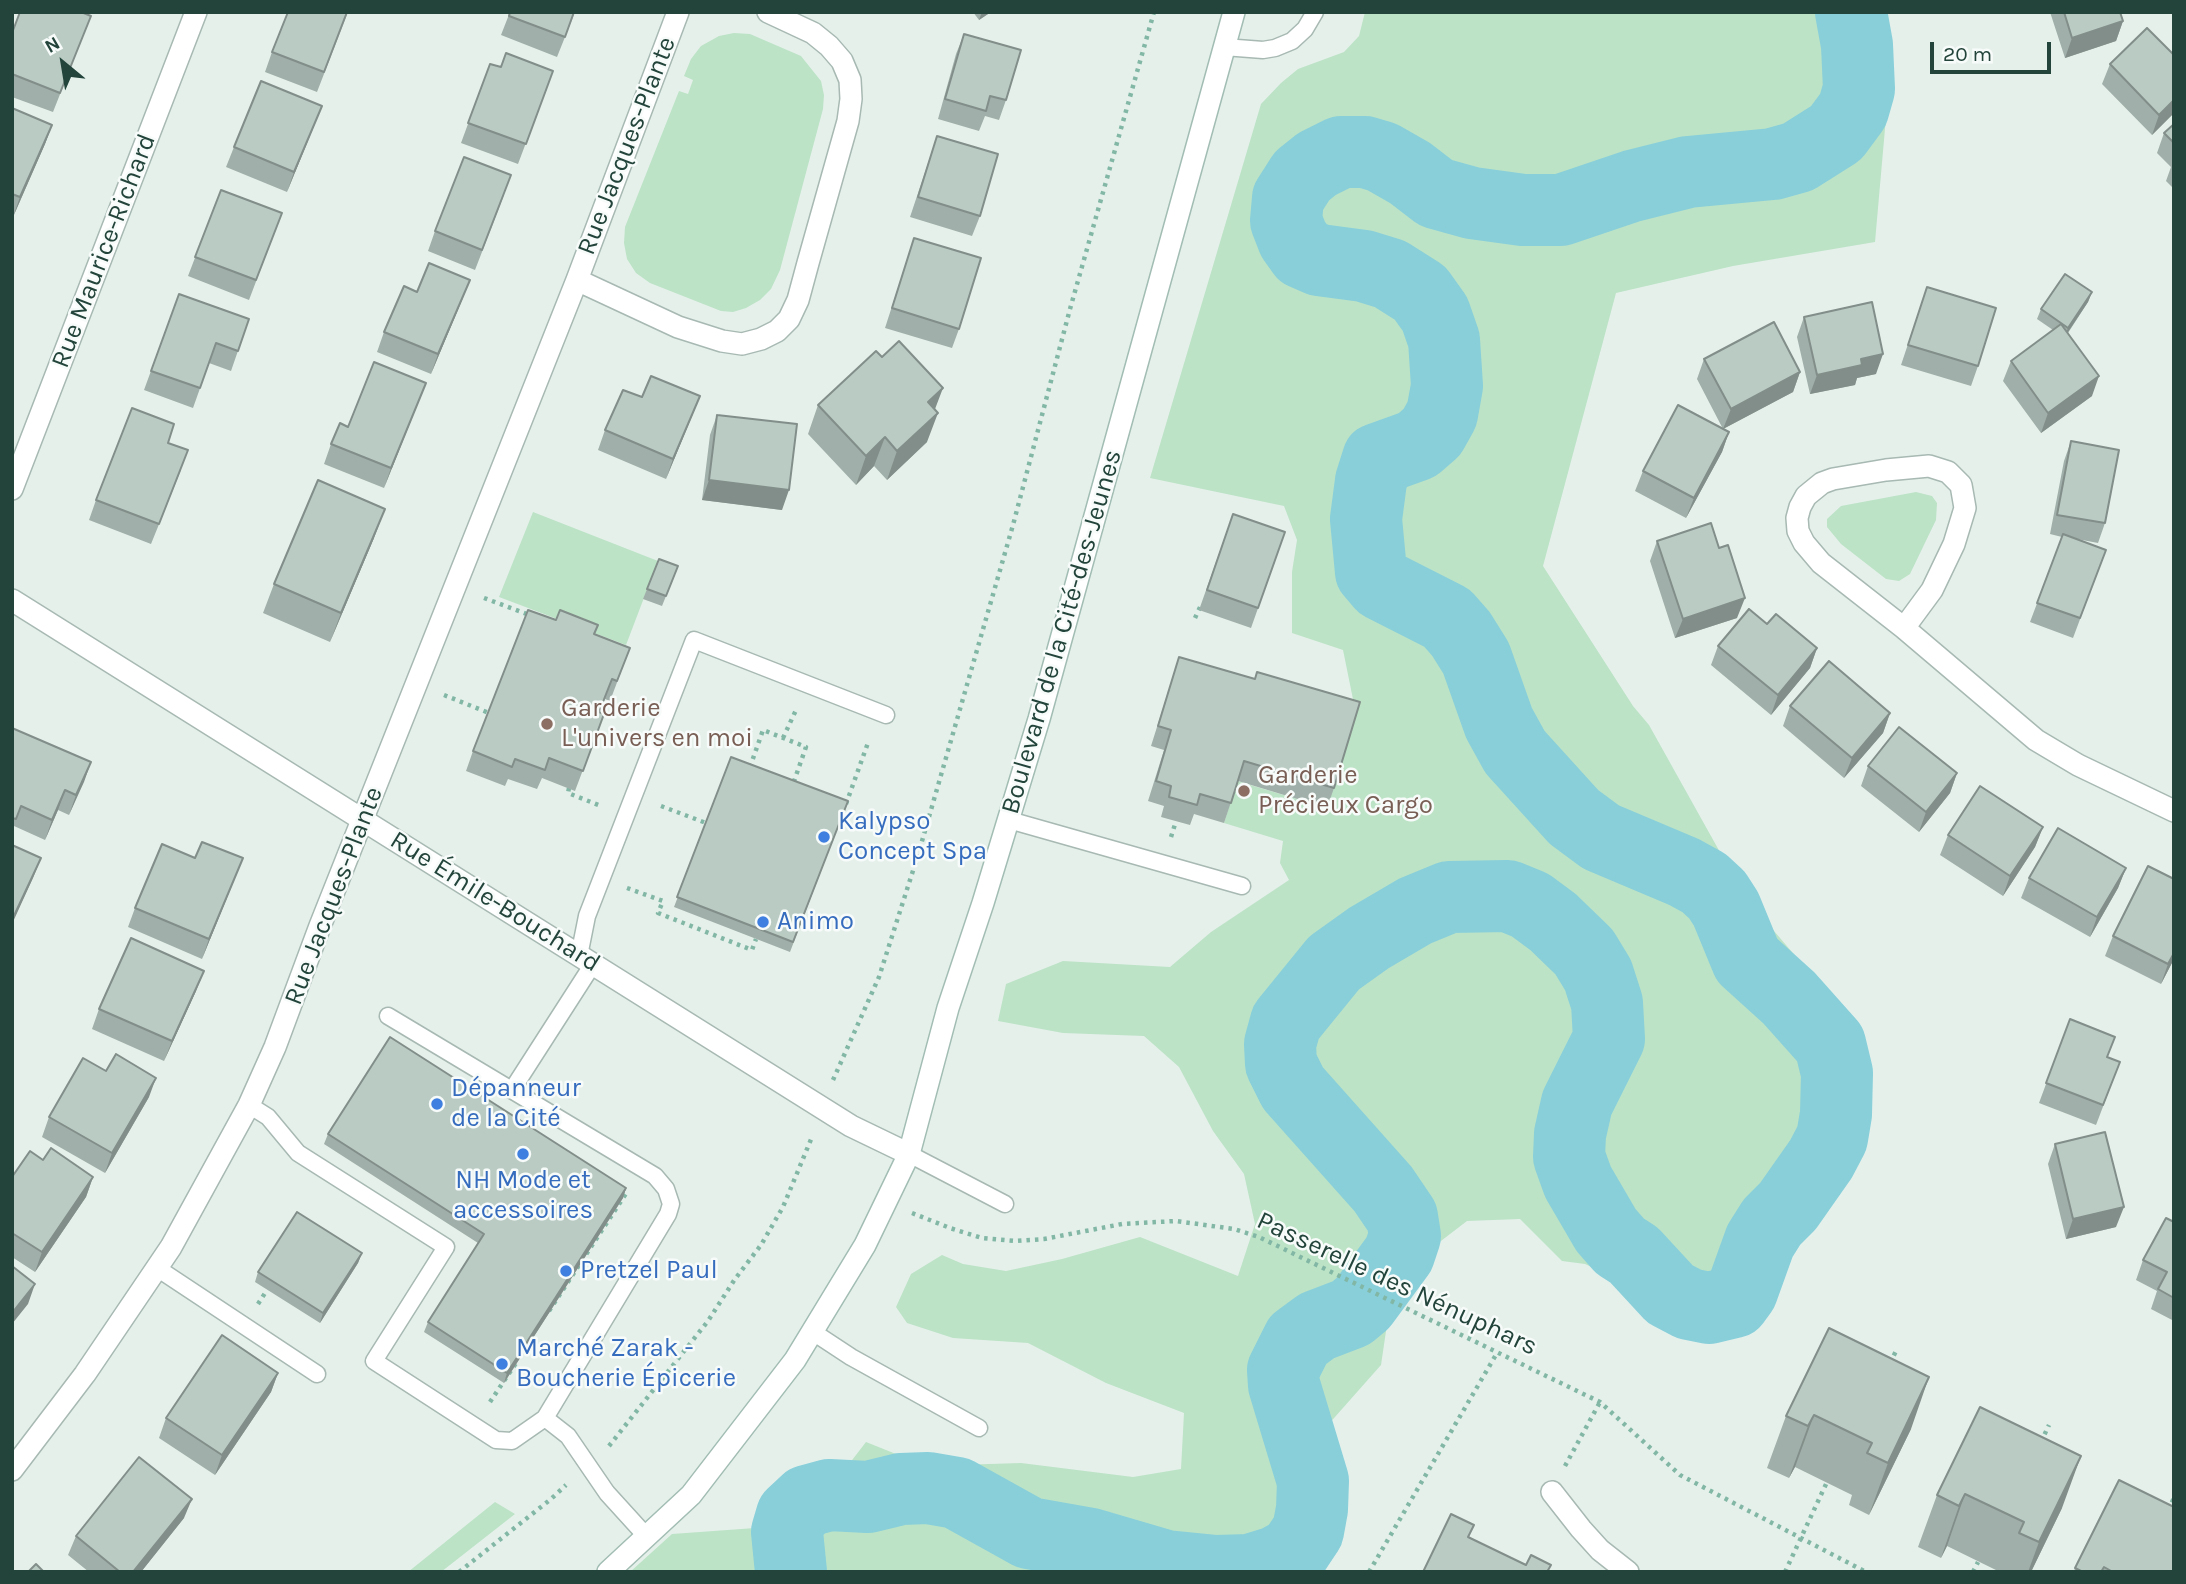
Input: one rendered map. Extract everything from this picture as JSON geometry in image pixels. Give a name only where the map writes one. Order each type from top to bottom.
[{"type":"street","name":"Rue Maurice-Richard","points":[[12,489],[196,12]]},
{"type":"street","name":"Rue Jacques-Plante","points":[[12,1470],[85,1374],[157,1268],[206,1186],[249,1105],[275,1047],[320,926],[576,280],[678,12]]},
{"type":"street","name":"Rue Jacques-Plante","points":[[576,280],[678,327],[722,341],[742,344],[761,339],[777,331],[789,319],[798,300],[848,121],[850,80],[842,61],[829,46],[813,33],[768,12]]},
{"type":"street","name":"Boulevard de la Cité-des-Jeunes","points":[[608,1572],[691,1495],[795,1360],[865,1245],[909,1154],[948,1008],[1009,820],[1092,531],[1234,12]]},
{"type":"street","points":[[1904,628],[1932,590],[1954,544],[1965,508],[1961,485],[1948,472],[1929,466],[1886,470],[1822,483],[1805,496],[1797,518],[1798,531],[1804,543],[1821,563],[2056,754],[2174,811]]},
{"type":"street","name":"Rue Émile-Bouchard","points":[[12,600],[851,1126],[909,1154]]},
{"type":"street","points":[[1552,1492],[1600,1550],[1628,1572]]},
{"type":"lane","points":[[1224,47],[1264,50],[1275,48],[1292,41],[1305,29],[1315,12]]},
{"type":"lane","points":[[512,1090],[586,960],[587,916],[694,640],[886,715]]},
{"type":"lane","points":[[1009,820],[1242,886]]},
{"type":"lane","points":[[249,1105],[268,1117],[298,1153],[446,1247],[374,1361],[496,1440],[512,1441],[544,1418],[668,1214],[671,1204],[666,1189],[655,1176],[388,1016]]},
{"type":"lane","points":[[909,1154],[1005,1204]]},
{"type":"lane","points":[[157,1268],[317,1374]]},
{"type":"lane","points":[[813,1332],[851,1357],[979,1428]]},
{"type":"lane","points":[[544,1418],[568,1436],[607,1493],[647,1537]]},
{"type":"path","points":[[850,1046],[879,977],[922,842],[1013,525],[1070,309],[1154,12]]},
{"type":"path","points":[[480,597],[542,620]]},
{"type":"path","points":[[1195,618],[1203,599]]},
{"type":"path","points":[[443,694],[489,713]]},
{"type":"path","points":[[748,774],[763,730],[806,747],[791,790]]},
{"type":"path","points":[[844,811],[861,762]]},
{"type":"path","points":[[569,788],[568,793],[579,797]]},
{"type":"path","points":[[691,818],[706,823]]},
{"type":"path","points":[[602,878],[663,901],[658,913],[752,950],[757,939]]},
{"type":"path","points":[[601,1456],[708,1321],[783,1207],[800,1169]]},
{"type":"path","points":[[545,1317],[623,1198]]},
{"type":"path","name":"Passerelle des Nénuphars","points":[[885,1202],[982,1238],[1016,1241],[1122,1224],[1176,1221],[1234,1229],[1279,1246],[1600,1402],[1680,1475],[1866,1572]]},
{"type":"path","points":[[1885,1374],[1896,1351]]},
{"type":"path","points":[[487,1407],[523,1353]]},
{"type":"path","points":[[1369,1572],[1497,1353]]},
{"type":"path","points":[[1552,1492],[1600,1402]]},
{"type":"path","points":[[2038,1447],[2049,1424]]},
{"type":"path","points":[[1784,1572],[1827,1482]]},
{"type":"path","points":[[459,1572],[568,1483]]},
{"type":"path","points":[[2163,1520],[2174,1498]]},
{"type":"path","points":[[1973,1572],[1978,1562]]},
{"type":"green space","points":[[1365,12],[1878,12],[1890,72],[1875,242],[1733,266],[1616,293],[1543,566],[1633,706],[1649,725],[1745,897],[1827,993],[1861,1066],[1867,1121],[1848,1169],[1804,1215],[1751,1305],[1732,1316],[1706,1324],[1685,1323],[1660,1307],[1642,1290],[1585,1264],[1562,1261],[1520,1219],[1467,1221],[1394,1277],[1381,1365],[1327,1426],[1316,1447],[1314,1482],[1330,1525],[1308,1572],[630,1572],[672,1534],[769,1527],[829,1490],[866,1442],[926,1466],[1021,1463],[1133,1477],[1181,1469],[1184,1413],[1106,1383],[1028,1343],[953,1338],[907,1323],[896,1307],[911,1274],[942,1255],[963,1264],[1006,1271],[1062,1259],[1140,1237],[1238,1276],[1255,1224],[1244,1174],[1213,1131],[1179,1067],[1144,1036],[1063,1033],[998,1021],[1006,984],[1063,961],[1170,967],[1211,932],[1289,880],[1280,863],[1283,841],[1224,823],[1237,781],[1327,808],[1355,709],[1343,650],[1292,633],[1292,572],[1297,540],[1284,506],[1150,478],[1261,104],[1298,69],[1344,52],[1359,36]]},
{"type":"green space","points":[[750,34],[801,56],[821,81],[824,95],[823,109],[780,270],[771,289],[760,300],[733,312],[721,311],[650,283],[636,273],[627,259],[624,243],[625,227],[679,91],[688,94],[693,80],[684,76],[691,59],[701,46],[719,36]]},
{"type":"green space","points":[[1916,492],[1932,496],[1937,503],[1936,520],[1910,574],[1899,581],[1886,579],[1841,544],[1827,527],[1827,519],[1841,506]]},
{"type":"green space","points":[[533,512],[658,561],[626,645],[499,597]]},
{"type":"green space","points":[[495,1502],[515,1514],[441,1572],[408,1572]]},
{"type":"building","points":[[20,12],[81,12],[91,16],[60,93],[12,74],[12,33]]},
{"type":"building","points":[[288,12],[347,12],[324,72],[272,52]]},
{"type":"building","points":[[510,12],[574,12],[565,37],[509,16]]},
{"type":"building","points":[[2064,12],[2120,12],[2123,21],[2072,38]]},
{"type":"building","points":[[2147,28],[2174,55],[2174,100],[2159,115],[2110,64]]},
{"type":"building","points":[[964,34],[1021,50],[1006,100],[990,96],[986,111],[945,99]]},
{"type":"building","points":[[506,53],[553,71],[526,144],[468,123],[490,64],[501,67]]},
{"type":"building","points":[[261,81],[322,106],[294,172],[234,147]]},
{"type":"building","points":[[12,108],[52,125],[20,197],[12,194]]},
{"type":"building","points":[[2174,124],[2174,143],[2164,133]]},
{"type":"building","points":[[937,136],[998,154],[980,216],[918,197]]},
{"type":"building","points":[[464,157],[511,175],[482,250],[435,231]]},
{"type":"building","points":[[221,190],[282,213],[256,280],[195,257]]},
{"type":"building","points":[[914,238],[981,258],[959,329],[892,308]]},
{"type":"building","points":[[429,263],[470,280],[438,354],[384,332],[404,286],[417,292]]},
{"type":"building","points":[[2065,274],[2092,292],[2068,328],[2041,309]]},
{"type":"building","points":[[1927,287],[1996,308],[1978,366],[1908,345]]},
{"type":"building","points":[[179,294],[249,319],[238,351],[216,343],[200,388],[151,371]]},
{"type":"building","points":[[1872,302],[1883,354],[1861,359],[1862,365],[1817,375],[1804,317]]},
{"type":"building","points":[[1774,322],[1800,372],[1731,409],[1704,359]]},
{"type":"building","points":[[2061,324],[2099,376],[2048,413],[2011,361]]},
{"type":"building","points":[[899,341],[943,388],[928,402],[938,413],[897,451],[885,437],[866,456],[818,405],[876,351],[882,357]]},
{"type":"building","points":[[374,362],[426,383],[391,468],[331,444],[340,423],[348,427]]},
{"type":"building","points":[[651,376],[700,396],[673,459],[605,430],[623,390],[642,397]]},
{"type":"building","points":[[1678,405],[1729,432],[1694,498],[1643,471]]},
{"type":"building","points":[[132,408],[174,424],[168,443],[188,450],[159,524],[96,500]]},
{"type":"building","points":[[717,415],[797,424],[789,490],[709,480]]},
{"type":"building","points":[[2071,441],[2119,450],[2105,523],[2057,515]]},
{"type":"building","points":[[318,480],[385,509],[341,613],[274,584]]},
{"type":"building","points":[[1233,514],[1285,532],[1258,608],[1207,590]]},
{"type":"building","points":[[1711,523],[1719,548],[1728,545],[1745,598],[1683,619],[1657,541]]},
{"type":"building","points":[[2063,534],[2106,550],[2080,618],[2037,603]]},
{"type":"building","points":[[659,559],[678,566],[666,596],[647,589]]},
{"type":"building","points":[[1749,609],[1767,624],[1776,614],[1817,648],[1778,695],[1718,646]]},
{"type":"building","points":[[528,610],[556,620],[560,610],[598,625],[594,634],[630,648],[617,681],[612,679],[599,712],[604,714],[583,771],[549,758],[545,770],[515,759],[512,767],[473,751]]},
{"type":"building","points":[[1179,657],[1255,679],[1257,672],[1360,702],[1334,788],[1244,761],[1231,803],[1200,794],[1197,805],[1169,797],[1171,786],[1156,781],[1171,730],[1158,726]]},
{"type":"building","points":[[1829,661],[1890,713],[1852,758],[1790,706]]},
{"type":"building","points":[[1899,727],[1957,773],[1926,812],[1868,766]]},
{"type":"building","points":[[12,728],[91,762],[76,795],[65,790],[52,820],[21,806],[16,819],[12,818]]},
{"type":"building","points":[[731,757],[848,801],[793,942],[677,897]]},
{"type":"building","points":[[1980,786],[2043,827],[2010,876],[1948,835]]},
{"type":"building","points":[[2058,828],[2126,868],[2097,917],[2029,878]]},
{"type":"building","points":[[202,842],[243,858],[209,939],[135,908],[162,844],[195,858]]},
{"type":"building","points":[[12,845],[41,858],[12,920]]},
{"type":"building","points":[[2148,866],[2174,879],[2174,953],[2168,964],[2113,936]]},
{"type":"building","points":[[131,938],[204,971],[172,1041],[99,1009]]},
{"type":"building","points":[[2070,1019],[2115,1037],[2107,1057],[2120,1062],[2103,1105],[2046,1083]]},
{"type":"building","points":[[390,1037],[626,1188],[507,1373],[428,1322],[484,1234],[328,1134]]},
{"type":"building","points":[[116,1054],[156,1078],[112,1153],[49,1117],[83,1058],[106,1071]]},
{"type":"building","points":[[2105,1132],[2124,1207],[2073,1219],[2055,1144]]},
{"type":"building","points":[[51,1148],[93,1177],[42,1252],[12,1233],[12,1177],[30,1151],[43,1160]]},
{"type":"building","points":[[297,1212],[362,1253],[323,1313],[258,1272]]},
{"type":"building","points":[[2166,1218],[2174,1222],[2174,1298],[2158,1289],[2167,1272],[2143,1260]]},
{"type":"building","points":[[12,1266],[35,1284],[12,1313]]},
{"type":"building","points":[[1829,1328],[1929,1377],[1888,1463],[1867,1453],[1872,1443],[1814,1415],[1808,1426],[1786,1416]]},
{"type":"building","points":[[222,1335],[278,1373],[222,1455],[166,1418]]},
{"type":"building","points":[[1980,1407],[2081,1456],[2039,1542],[2019,1533],[2024,1522],[1965,1494],[1959,1506],[1937,1495]]},
{"type":"building","points":[[139,1457],[192,1499],[133,1572],[120,1572],[76,1536]]},
{"type":"building","points":[[2119,1480],[2174,1507],[2174,1572],[2113,1572],[2104,1567],[2101,1572],[2083,1572],[2075,1568]]},
{"type":"building","points":[[1451,1514],[1474,1525],[1468,1537],[1526,1565],[1531,1555],[1551,1565],[1547,1572],[1423,1572]]},
{"type":"building","points":[[36,1564],[44,1572],[28,1572]]},
{"type":"waterway","points":[[791,1572],[787,1532],[792,1515],[807,1501],[829,1495],[868,1497],[901,1489],[928,1488],[957,1493],[1029,1533],[1091,1544],[1166,1566],[1216,1571],[1250,1570],[1276,1562],[1294,1552],[1308,1531],[1313,1481],[1284,1385],[1283,1370],[1298,1340],[1317,1326],[1351,1313],[1363,1303],[1399,1254],[1405,1236],[1402,1217],[1383,1189],[1293,1088],[1281,1064],[1280,1044],[1286,1022],[1334,963],[1369,938],[1415,911],[1449,897],[1508,896],[1530,905],[1553,922],[1584,952],[1598,975],[1607,1003],[1609,1039],[1577,1103],[1570,1134],[1569,1157],[1578,1182],[1606,1230],[1620,1246],[1634,1255],[1670,1294],[1689,1304],[1709,1308],[1734,1302],[1742,1291],[1760,1241],[1821,1159],[1832,1138],[1836,1114],[1837,1073],[1830,1044],[1789,998],[1747,960],[1726,909],[1717,895],[1704,883],[1601,837],[1574,817],[1515,752],[1499,723],[1476,658],[1461,634],[1447,618],[1382,585],[1371,572],[1366,519],[1371,481],[1378,459],[1417,445],[1432,432],[1442,414],[1447,386],[1444,340],[1435,314],[1420,293],[1390,274],[1364,266],[1319,260],[1303,253],[1293,239],[1286,221],[1288,198],[1302,176],[1317,164],[1341,152],[1365,152],[1382,157],[1410,173],[1436,193],[1472,203],[1523,210],[1561,210],[1632,186],[1688,172],[1773,164],[1798,157],[1836,133],[1853,110],[1859,89],[1857,45],[1851,12]]},
{"type":"place","name":"Garderie L'univers en moi","points":[[547,724]]},
{"type":"place","name":"Garderie Précieux Cargo","points":[[1244,791]]},
{"type":"place","name":"Kalypso Concept Spa","points":[[824,837]]},
{"type":"place","name":"Animo","points":[[763,922]]},
{"type":"place","name":"Dépanneur de la Cité","points":[[437,1104]]},
{"type":"place","name":"NH Mode et accessoires","points":[[523,1154]]},
{"type":"place","name":"Pretzel Paul","points":[[566,1271]]},
{"type":"place","name":"Marché Zarak - Boucherie Épicerie","points":[[502,1364]]}]
